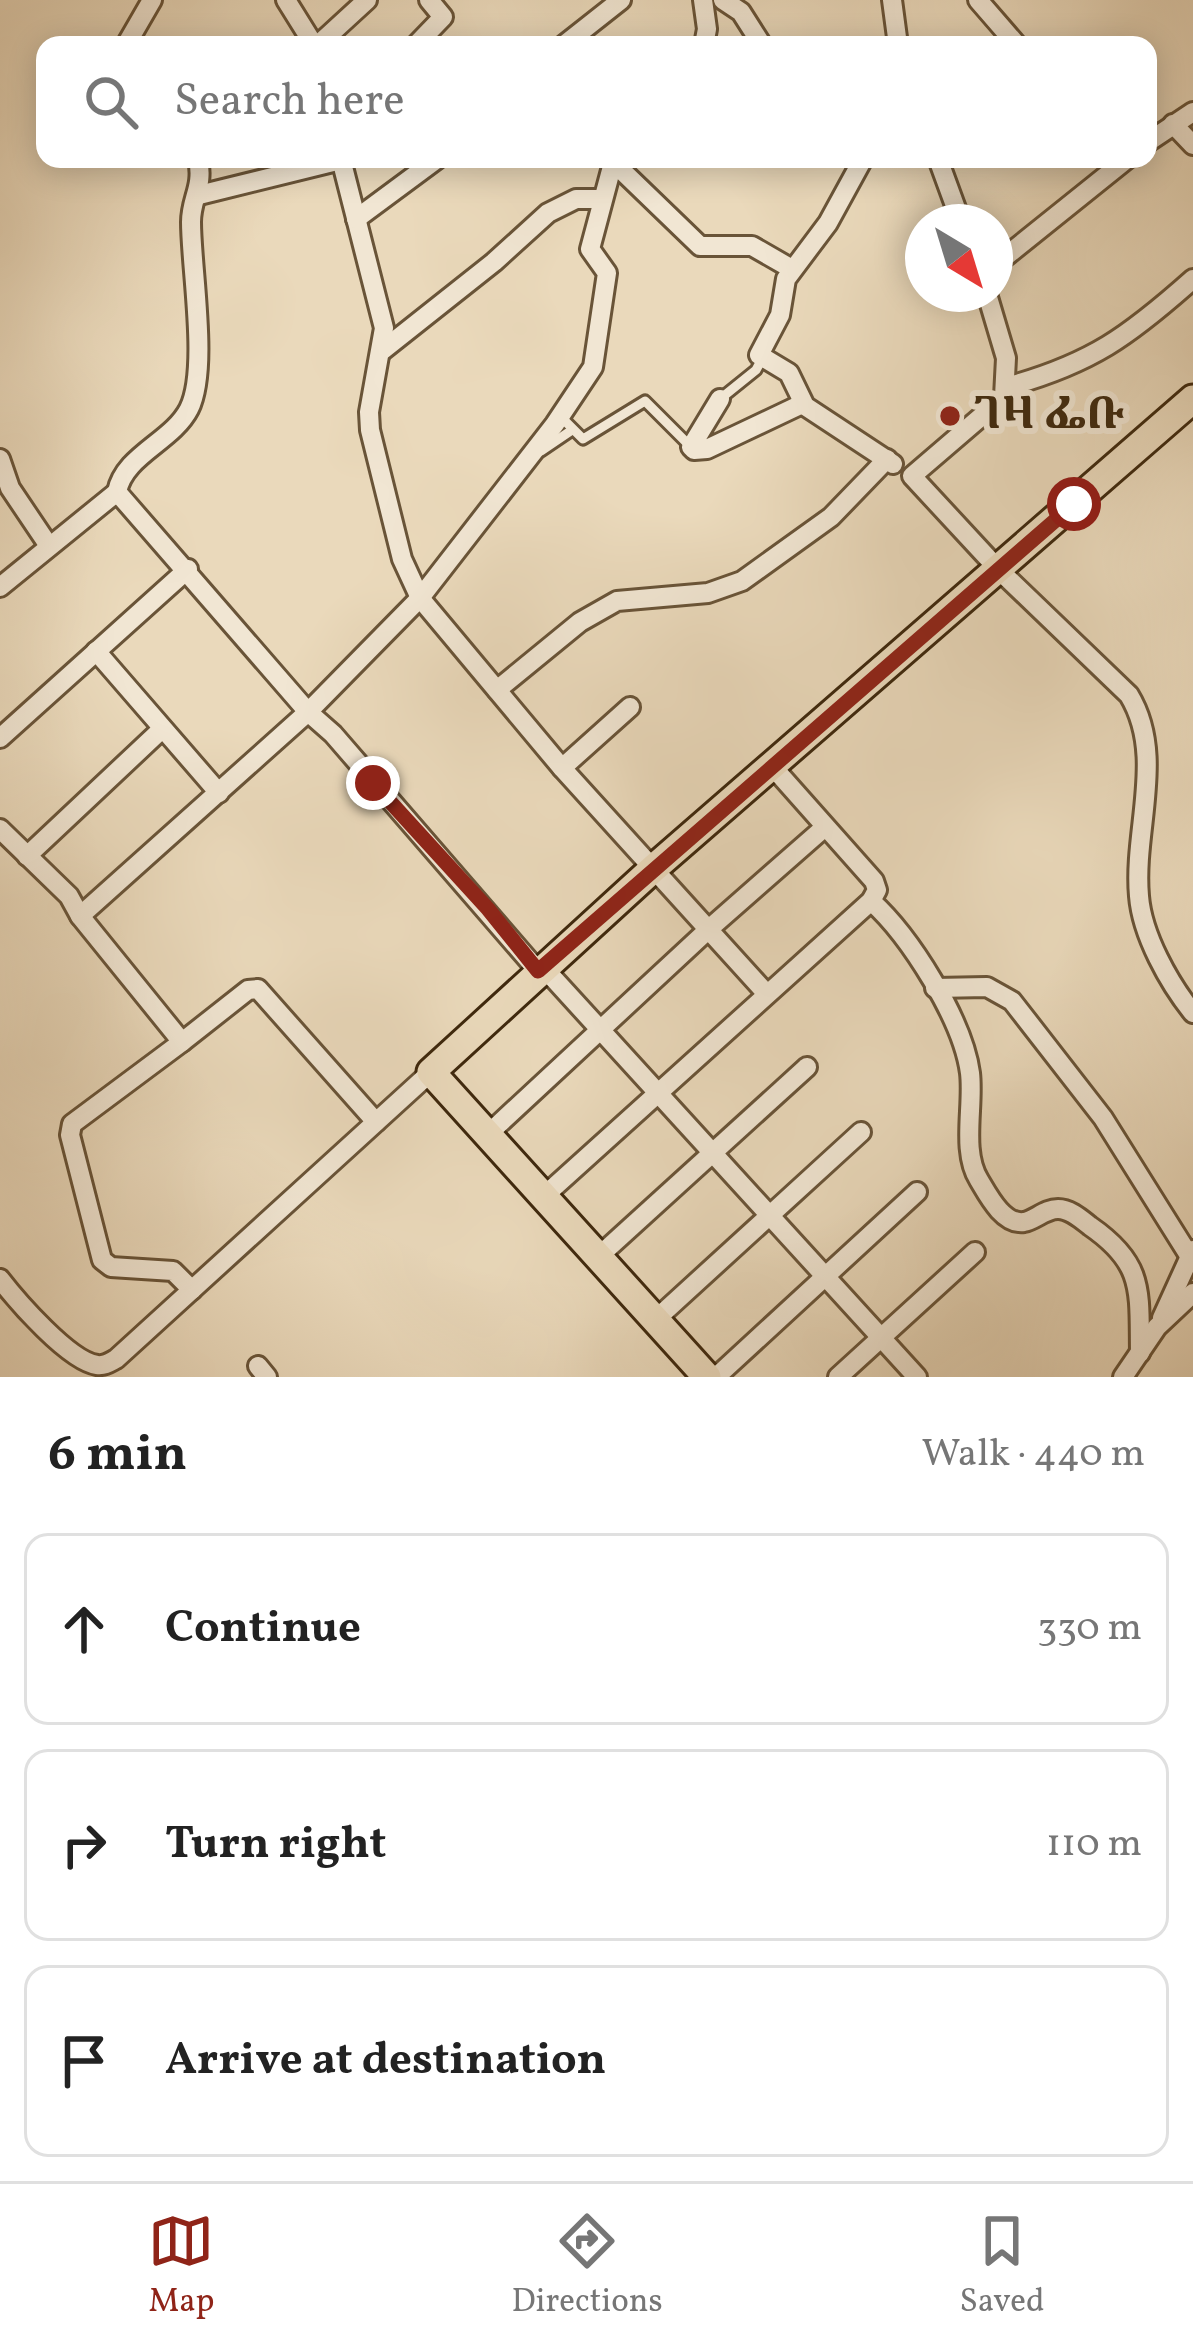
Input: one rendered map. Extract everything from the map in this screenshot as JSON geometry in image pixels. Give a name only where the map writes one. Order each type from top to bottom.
[{"type":"main road","points":[[707,1377],[431,1072],[655,868],[1193,399]]},
{"type":"street","points":[[131,36],[152,0]]},
{"type":"street","points":[[286,0],[310,36]]},
{"type":"street","points":[[326,36],[367,0]]},
{"type":"street","points":[[575,36],[621,0]]},
{"type":"street","points":[[703,0],[705,36]]},
{"type":"street","points":[[723,0],[741,12],[756,36]]},
{"type":"street","points":[[741,12],[759,0]]},
{"type":"street","points":[[892,0],[897,36]]},
{"type":"street","points":[[978,0],[1009,36]]},
{"type":"street","points":[[425,36],[442,19],[432,1]]},
{"type":"street","points":[[1157,136],[1193,112]]},
{"type":"street","points":[[1173,124],[1193,146]]},
{"type":"street","points":[[0,587],[117,492],[120,477],[183,417],[192,400],[198,351],[191,216],[199,195],[199,168]]},
{"type":"street","points":[[199,195],[309,168]]},
{"type":"street","points":[[343,168],[384,328],[370,430],[402,559],[420,598],[562,768],[766,993]]},
{"type":"street","points":[[356,219],[425,168]]},
{"type":"street","points":[[80,916],[308,712],[420,598],[528,460],[566,423],[597,349],[607,273],[590,249],[611,168]]},
{"type":"street","points":[[621,168],[700,246],[752,246],[792,269]]},
{"type":"street","points":[[858,168],[828,223],[792,269],[783,287],[780,315],[760,349],[762,359],[789,373],[802,404],[912,476],[999,570],[1129,695],[1141,714],[1147,779],[1139,896],[1159,955],[1193,1013]]},
{"type":"street","points":[[941,168],[954,204]]},
{"type":"street","points":[[1013,251],[1116,168]]},
{"type":"street","points":[[383,350],[548,213],[576,199],[602,199]]},
{"type":"street","points":[[1006,387],[1051,375],[1132,333],[1193,279]]},
{"type":"street","points":[[912,476],[996,406],[1006,387],[1004,344],[993,312]]},
{"type":"street","points":[[721,398],[691,447],[706,449],[802,404]]},
{"type":"street","points":[[0,459],[10,488],[49,547]]},
{"type":"street","points":[[497,690],[580,622],[616,602],[708,593],[742,581],[831,517],[887,459]]},
{"type":"street","points":[[117,492],[541,970],[917,1377]]},
{"type":"street","points":[[0,738],[188,569]]},
{"type":"street","points":[[96,651],[219,793]]},
{"type":"street","points":[[562,768],[630,707]]},
{"type":"street","points":[[27,856],[162,730]]},
{"type":"street","points":[[543,1197],[871,901],[877,890],[772,766]]},
{"type":"street","points":[[487,1135],[825,827]]},
{"type":"street","points":[[0,830],[69,896],[182,1042]]},
{"type":"street","points":[[871,901],[902,933],[966,1049],[973,1170],[1011,1220],[1025,1222],[1057,1209],[1072,1213],[1121,1249],[1135,1275],[1140,1352]]},
{"type":"street","points":[[934,988],[987,987],[1012,1001],[1103,1118],[1192,1253],[1157,1328],[1123,1377]]},
{"type":"street","points":[[192,1290],[172,1271],[111,1268],[101,1260],[70,1135],[72,1124],[248,990],[258,989],[376,1122]]},
{"type":"street","points":[[598,1258],[807,1067]]},
{"type":"street","points":[[0,1279],[22,1308],[79,1356],[95,1365],[105,1364],[431,1072]]},
{"type":"street","points":[[654,1321],[861,1132]]},
{"type":"street","points":[[716,1377],[917,1192]]},
{"type":"street","points":[[838,1377],[975,1252]]},
{"type":"street","points":[[1157,1328],[1193,1293]]},
{"type":"street","points":[[0,1304],[22,1308]]},
{"type":"lane","points":[[721,398],[756,370],[762,359]]},
{"type":"lane","points":[[566,423],[583,439],[644,401],[691,447]]},
{"type":"place","name":"ገዛ ፌቡ","points":[[950,416]]},
{"type":"route","points":[[373,783],[538,971],[1074,504]]}]
